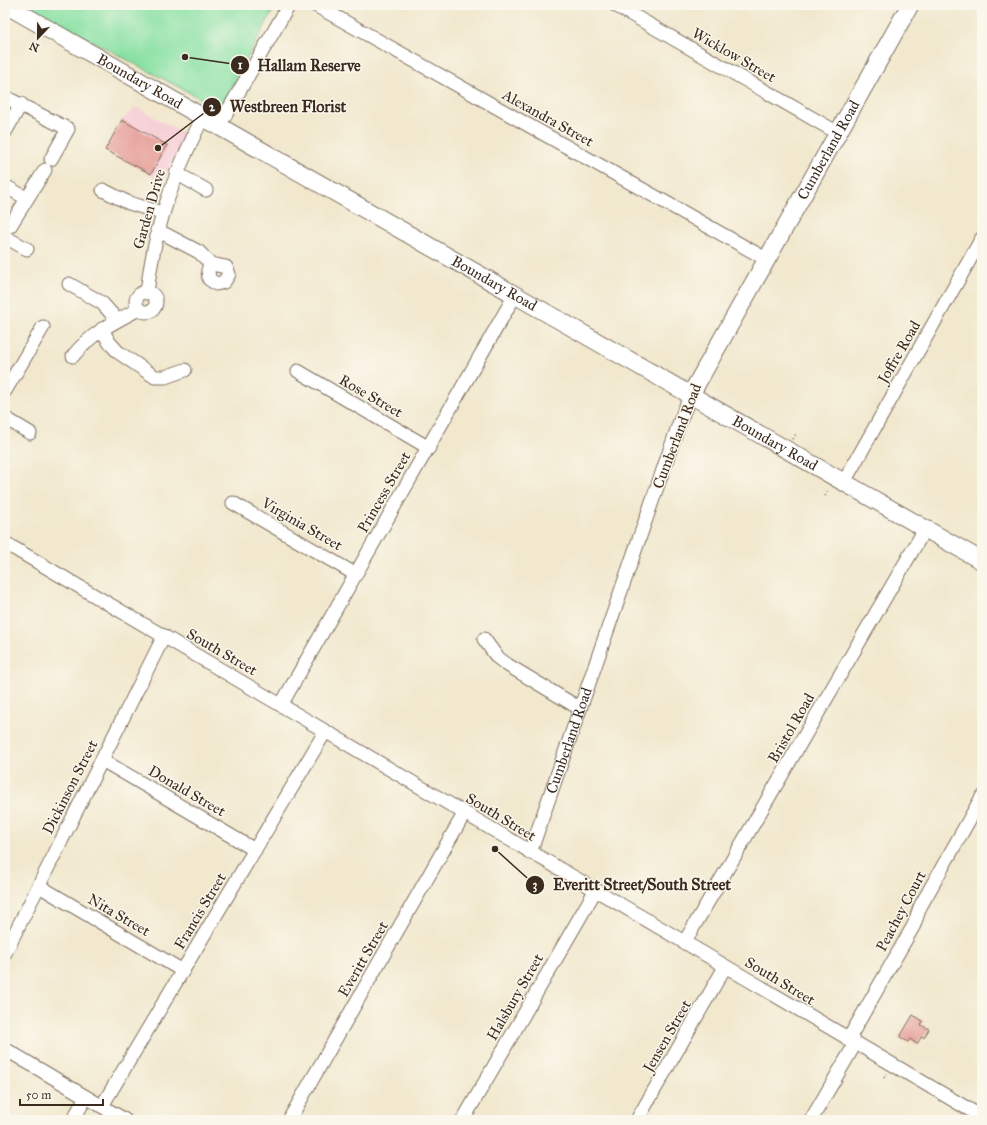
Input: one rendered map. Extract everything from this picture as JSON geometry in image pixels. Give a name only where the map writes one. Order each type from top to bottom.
[{"type":"main road","name":"Boundary Road","points":[[6,5],[203,116],[515,296],[691,394],[836,485],[925,528],[982,560]]},
{"type":"main road","name":"Cumberland Road","points":[[691,394],[908,6]]},
{"type":"street","points":[[219,126],[289,5]]},
{"type":"street","name":"Alexandra Street","points":[[315,5],[766,259]]},
{"type":"street","name":"Wicklow Street","points":[[615,5],[838,133]]},
{"type":"street","points":[[5,97],[68,129],[26,198],[8,232],[27,249]]},
{"type":"street","points":[[5,132],[21,104]]},
{"type":"street","name":"Garden Drive","points":[[117,320],[139,309],[136,304],[137,298],[141,294],[147,292],[157,230],[162,213],[176,173],[203,116]]},
{"type":"street","points":[[176,173],[206,190]]},
{"type":"street","points":[[5,186],[26,198]]},
{"type":"street","points":[[103,190],[129,203],[162,213]]},
{"type":"street","points":[[157,230],[199,252],[211,264]]},
{"type":"street","name":"Joffre Road","points":[[836,485],[982,238]]},
{"type":"street","points":[[69,284],[102,303],[117,320],[88,340],[73,356]]},
{"type":"street","name":"Princess Street","points":[[281,704],[515,296]]},
{"type":"street","points":[[5,391],[43,327]]},
{"type":"street","points":[[102,329],[109,342],[118,352],[155,377],[165,377],[185,370]]},
{"type":"street","name":"Rose Street","points":[[298,371],[428,448]]},
{"type":"street","name":"Cumberland Road","points":[[530,853],[579,708],[680,421],[691,394]]},
{"type":"street","points":[[5,418],[30,433]]},
{"type":"street","name":"Virginia Street","points":[[233,502],[355,574]]},
{"type":"street","name":"Bristol Road","points":[[684,943],[925,528]]},
{"type":"street","name":"South Street","points":[[5,543],[281,704],[325,732],[530,853],[982,1117]]},
{"type":"street","name":"Dickinson Street","points":[[5,953],[164,636]]},
{"type":"street","points":[[484,639],[497,657],[506,664],[579,708]]},
{"type":"street","name":"Francis Street","points":[[102,1106],[325,732]]},
{"type":"street","name":"Donald Street","points":[[102,760],[255,850]]},
{"type":"street","name":"Peachey Court","points":[[811,1120],[914,925],[920,907],[982,797]]},
{"type":"street","name":"Everitt Street","points":[[288,1120],[464,814]]},
{"type":"street","name":"Nita Street","points":[[38,886],[183,971]]},
{"type":"street","name":"Halsbury Street","points":[[463,1120],[595,890]]},
{"type":"street","name":"Jensen Street","points":[[637,1120],[725,967]]},
{"type":"street","points":[[5,1050],[125,1120]]},
{"type":"street","points":[[73,1120],[86,1097]]},
{"type":"path","points":[[825,496],[836,485]]},
{"type":"path","points":[[884,1078],[886,1073]]},
{"type":"shaded area","points":[[136,107],[188,136],[162,181],[105,150],[122,120]]},
{"type":"green space","points":[[24,5],[276,5],[220,109]]},
{"type":"building","points":[[122,120],[167,145],[151,174],[105,150]]},
{"type":"building","points":[[913,1015],[923,1021],[921,1025],[929,1029],[924,1038],[922,1036],[917,1044],[910,1039],[908,1042],[900,1037]]},
{"type":"place","name":"Hallam Reserve","points":[[185,57]]},
{"type":"place","name":"Westbreen Florist","points":[[158,148]]},
{"type":"place","name":"Everitt Street/South Street","points":[[495,849]]}]
